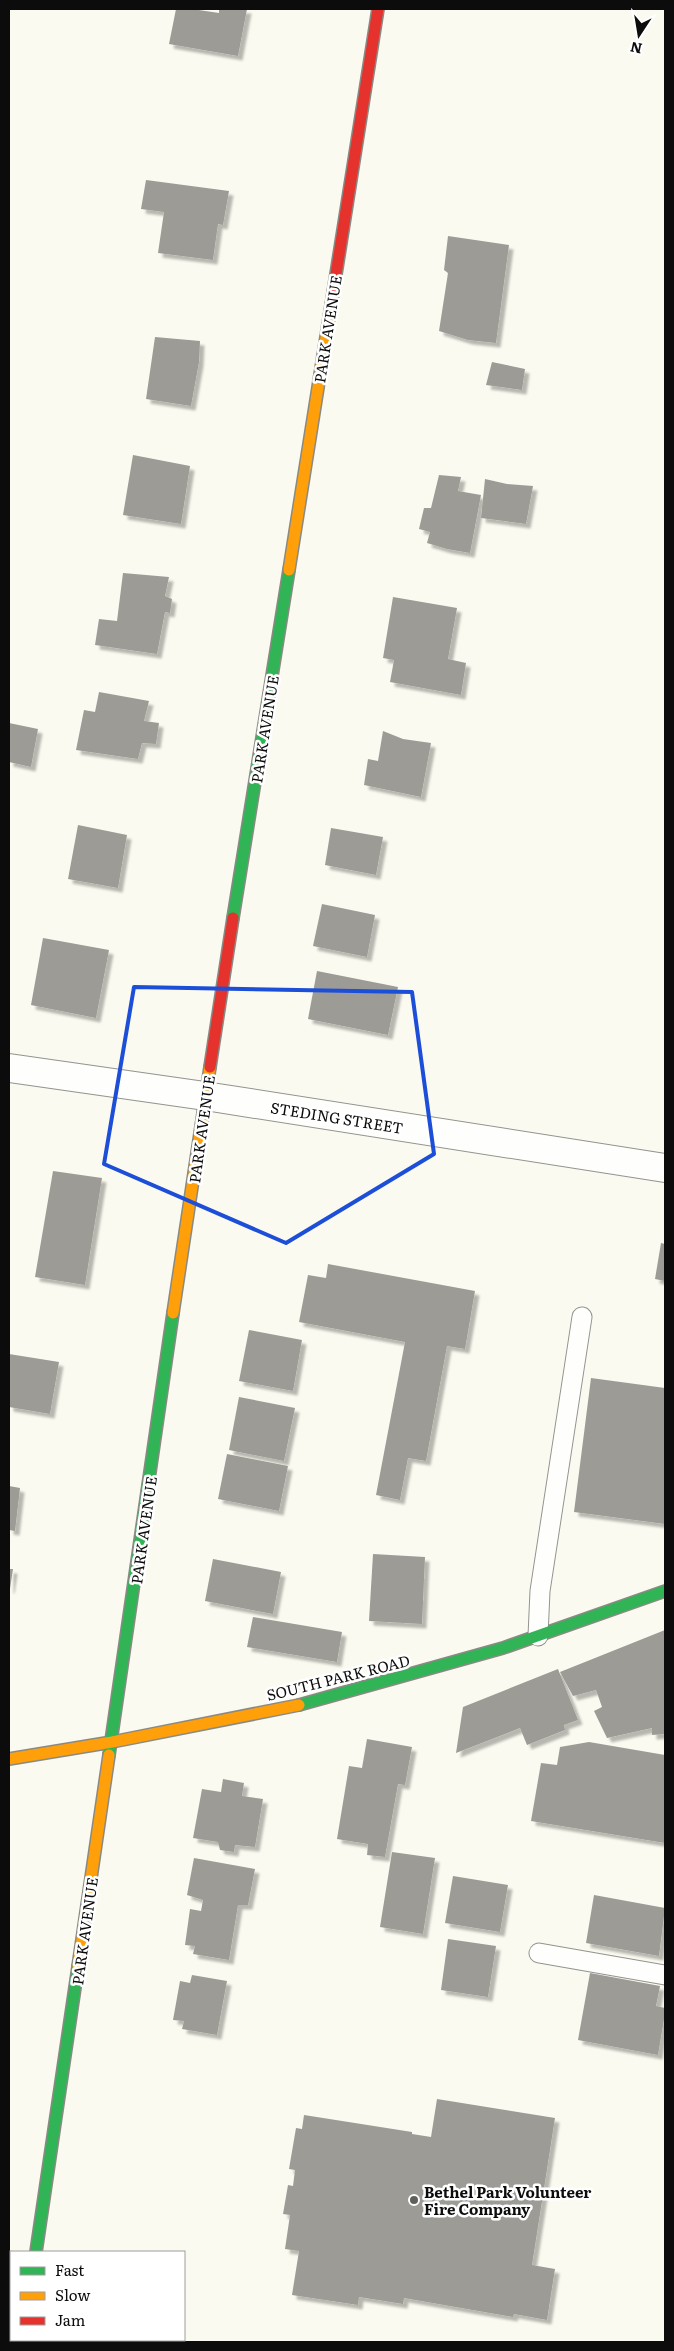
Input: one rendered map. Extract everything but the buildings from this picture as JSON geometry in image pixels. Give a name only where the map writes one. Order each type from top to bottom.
[{"type":"street","name":"PARK AVENUE","points":[[36,2251],[205,1096],[378,9]]},
{"type":"street","name":"STEDING STREET","points":[[9,1068],[205,1096],[665,1168]]},
{"type":"street","name":"SOUTH PARK ROAD","points":[[9,1759],[112,1742],[312,1702],[503,1648],[665,1591]]},
{"type":"lane","points":[[538,1636],[540,1591],[582,1317]]},
{"type":"lane","points":[[539,1953],[665,1975]]},
{"type":"highlighted area","points":[[134,987],[412,992],[434,1154],[286,1243],[104,1164]]},
{"type":"traffic: fast","points":[[233,918],[289,570]]},
{"type":"traffic: fast","points":[[109,1755],[173,1313]]},
{"type":"traffic: fast","points":[[299,1705],[503,1648],[665,1591]]},
{"type":"traffic: fast","points":[[36,2251],[78,1967]]},
{"type":"traffic: slow","points":[[289,570],[333,293]]},
{"type":"traffic: slow","points":[[173,1313],[210,1067]]},
{"type":"traffic: slow","points":[[9,1759],[112,1742],[299,1705]]},
{"type":"traffic: slow","points":[[78,1967],[109,1755]]},
{"type":"traffic: jam","points":[[333,293],[378,9]]},
{"type":"traffic: jam","points":[[210,1067],[233,918]]},
{"type":"place","name":"Bethel Park Volunteer Fire Company","points":[[414,2200]]}]
